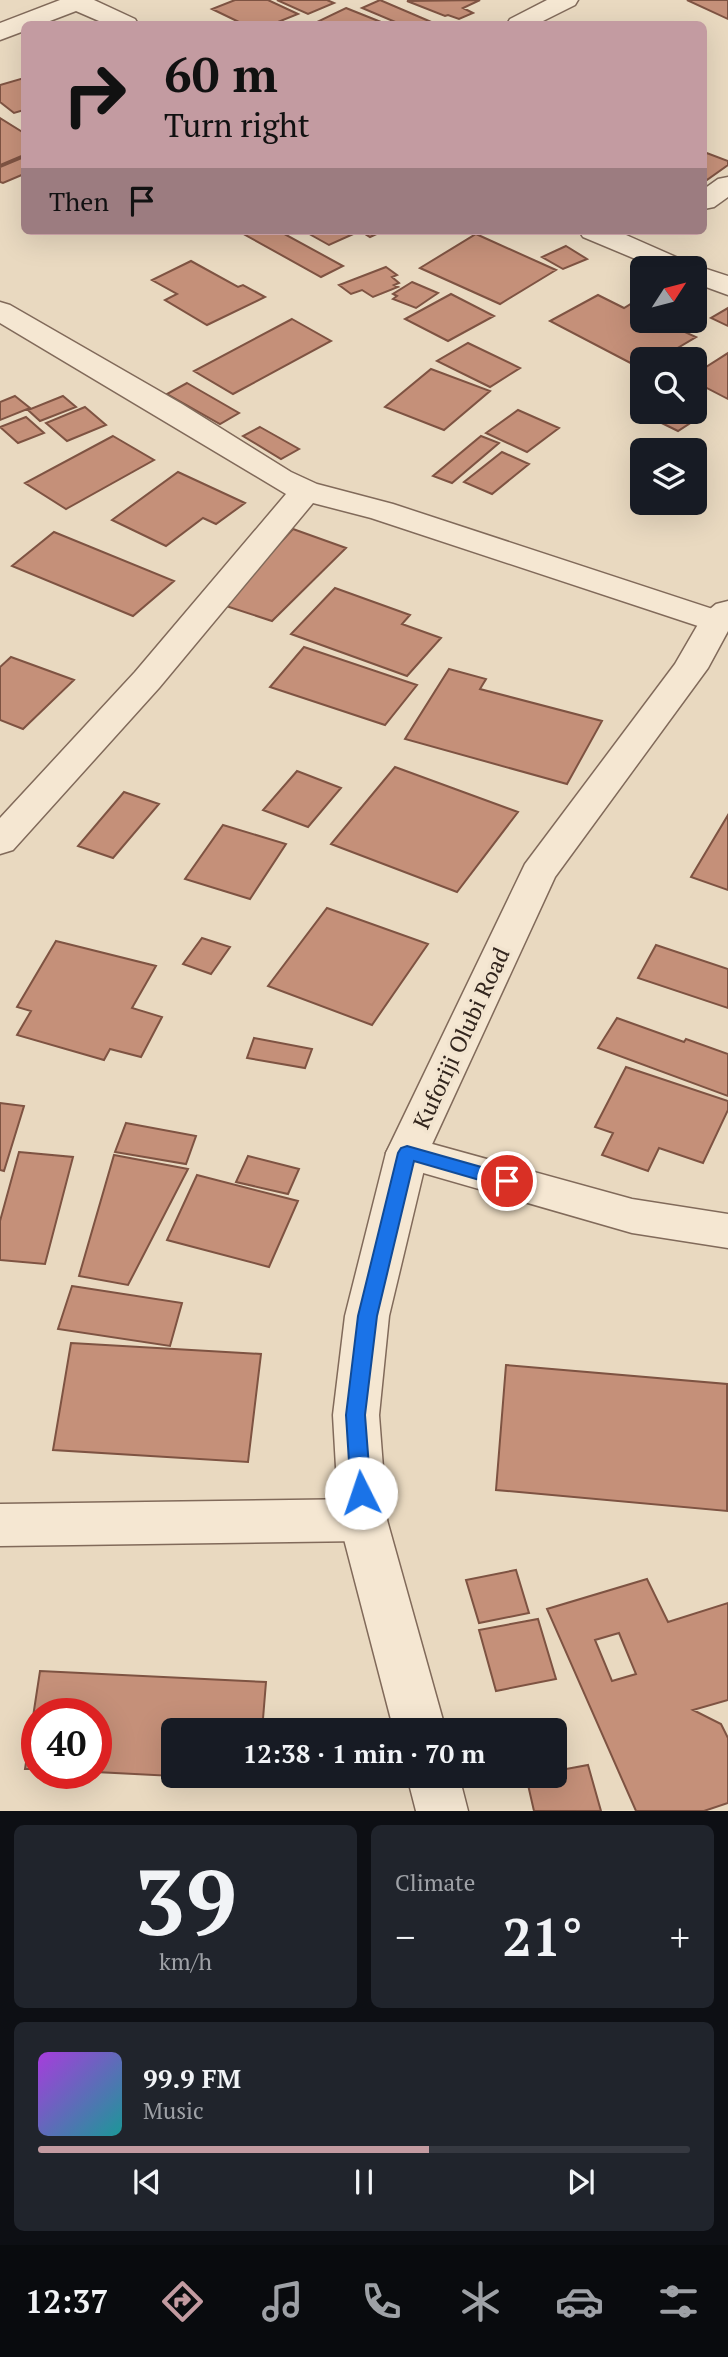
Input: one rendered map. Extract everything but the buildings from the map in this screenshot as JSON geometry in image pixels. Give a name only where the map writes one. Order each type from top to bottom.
[{"type":"street","points":[[525,21],[566,0]]},
{"type":"street","points":[[28,21],[79,1],[120,21]]},
{"type":"street","points":[[0,32],[21,24]]},
{"type":"street","points":[[707,199],[728,185]]},
{"type":"street","points":[[602,235],[650,255],[668,235]]},
{"type":"street","points":[[707,278],[728,286]]},
{"type":"street","points":[[0,311],[171,411],[280,479],[306,491],[382,511],[722,616]]},
{"type":"street","points":[[0,841],[147,680],[306,491]]},
{"type":"street","name":"Kuforiji Olubi Road","points":[[416,1718],[363,1520],[356,1415],[368,1316],[407,1153],[538,873],[691,668],[722,616]]},
{"type":"street","points":[[407,1153],[632,1216],[728,1231]]},
{"type":"street","points":[[0,1525],[363,1520]]},
{"type":"street","points":[[436,1788],[442,1811]]},
{"type":"route","points":[[361,1493],[356,1415],[368,1316],[407,1153],[507,1181]]}]
